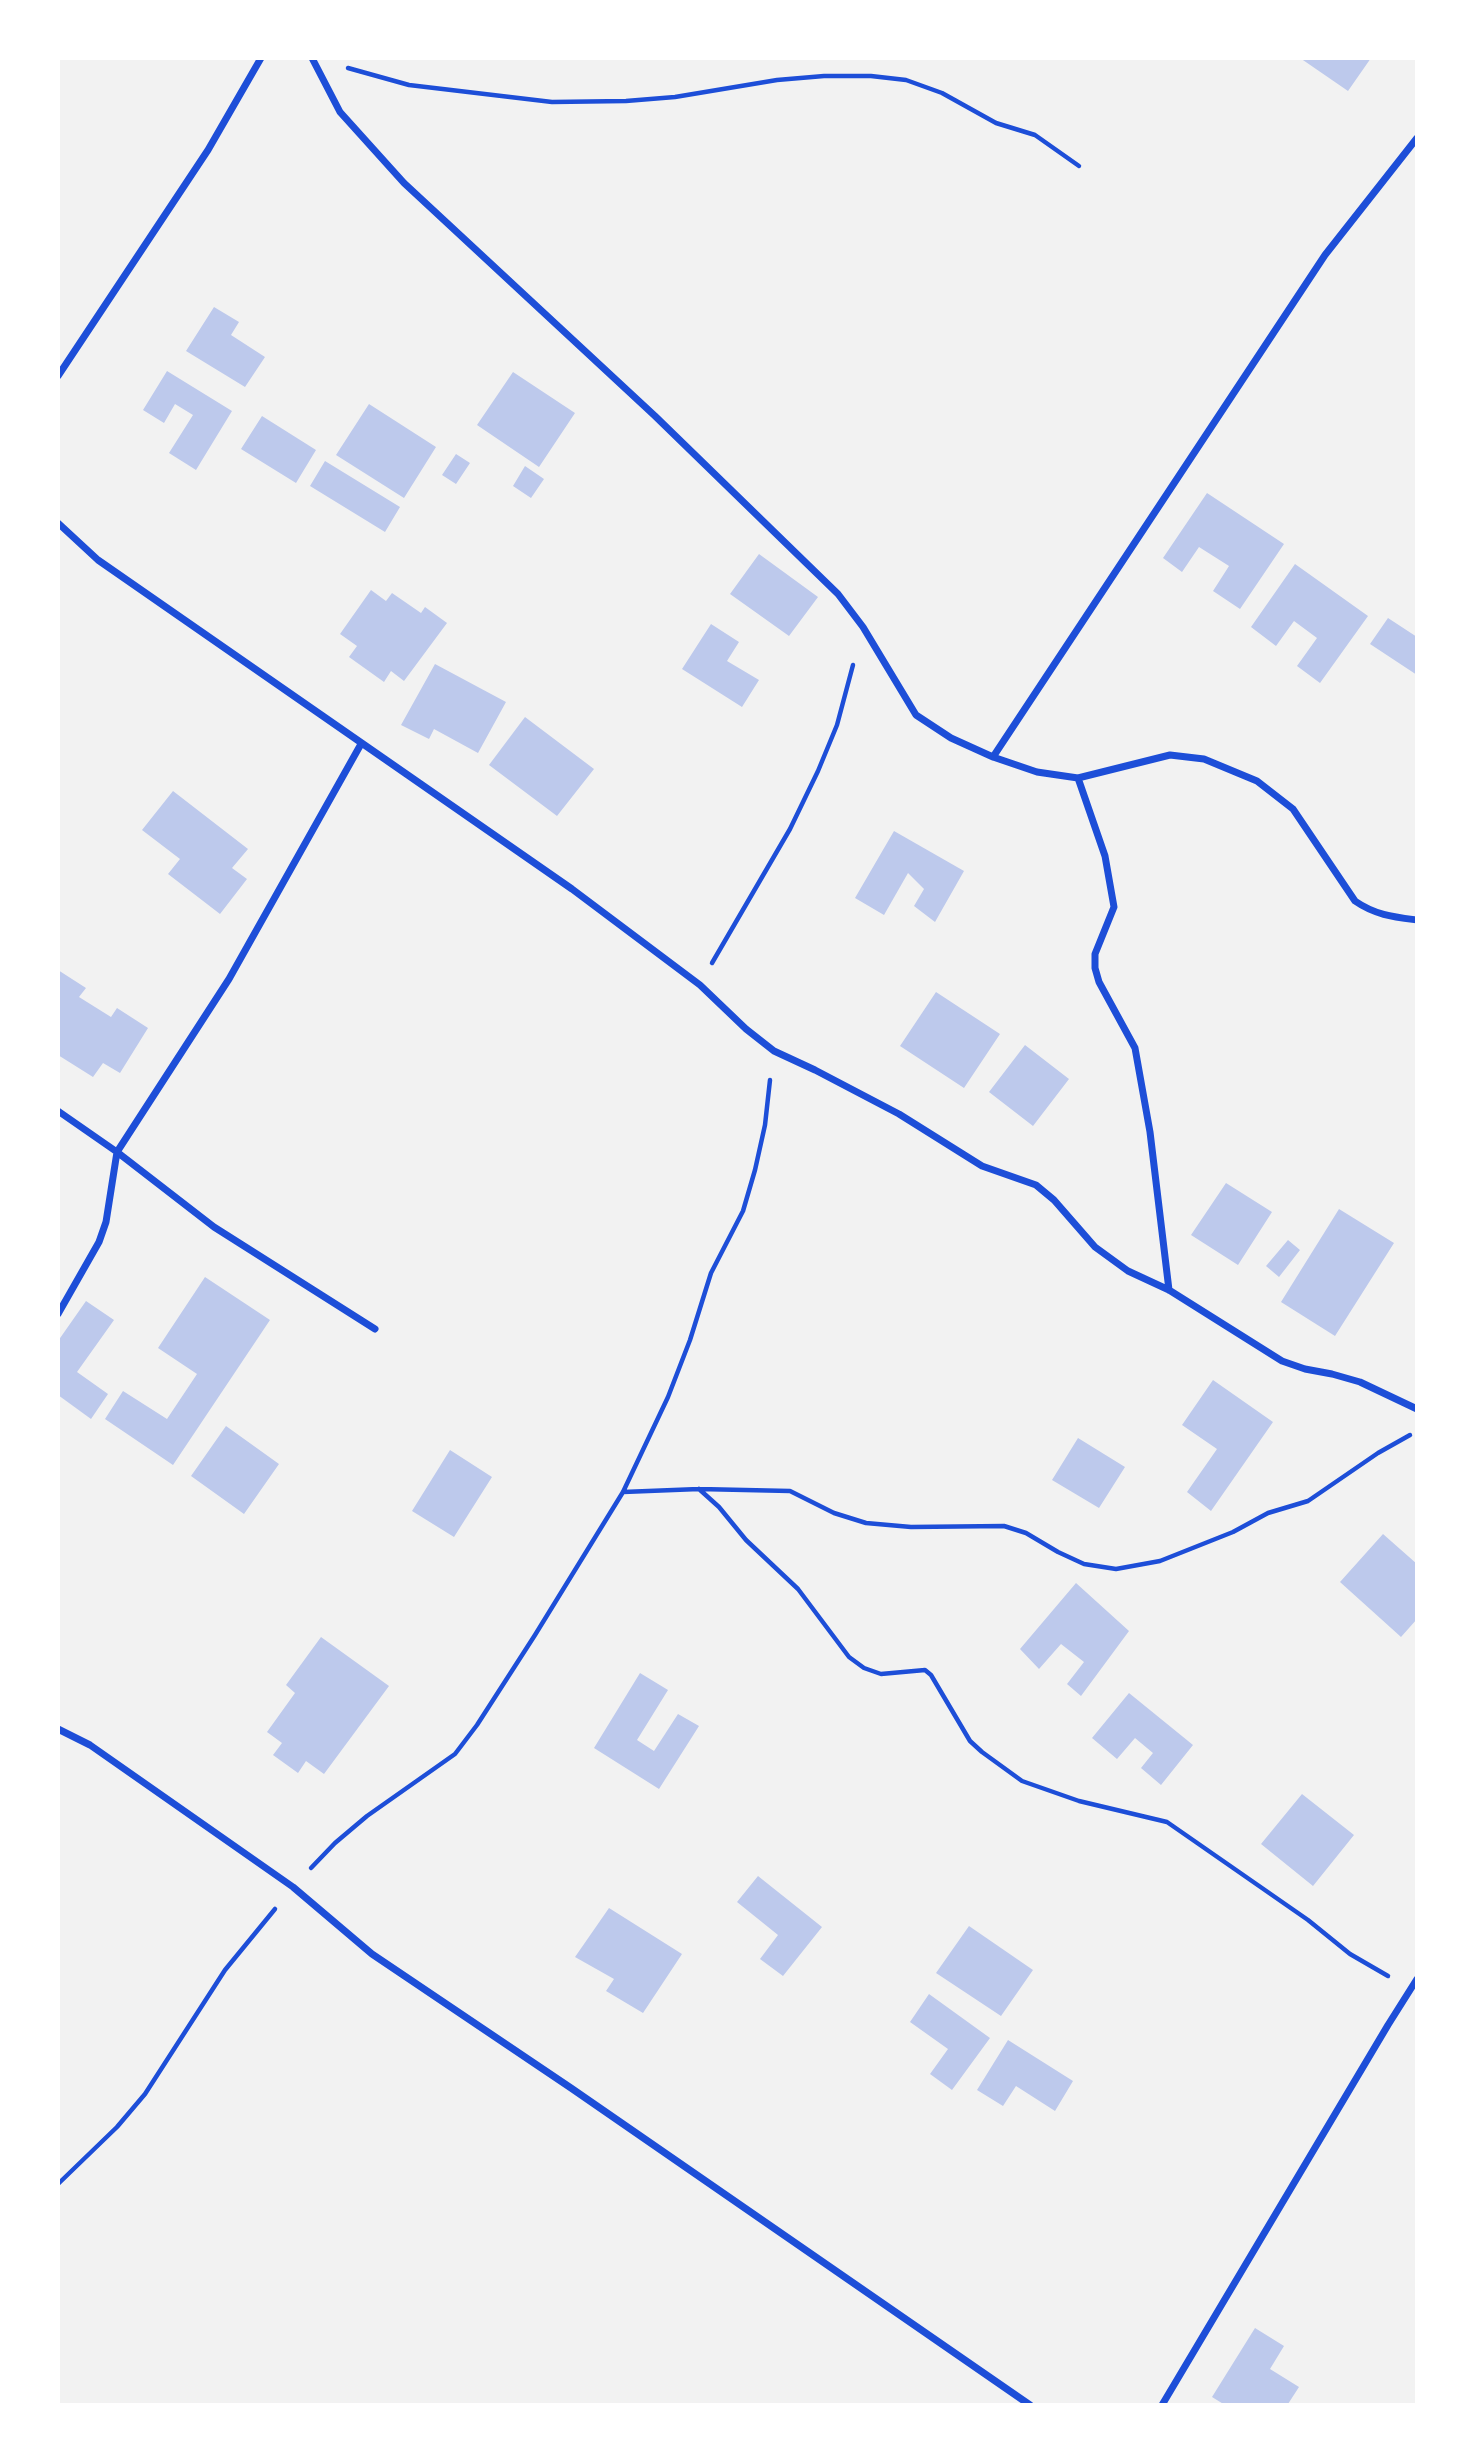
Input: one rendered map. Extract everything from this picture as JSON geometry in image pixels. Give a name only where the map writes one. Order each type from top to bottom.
[{"type":"street","points":[[58,376],[208,150],[261,58]]},
{"type":"street","points":[[312,58],[340,112],[404,183],[655,416],[838,594],[863,627],[916,715],[951,738],[993,757],[1037,772],[1078,778],[1170,755],[1215,763],[1256,781],[1293,809],[1355,901],[1382,915],[1417,920]]},
{"type":"street","points":[[993,757],[1325,255],[1417,138]]},
{"type":"street","points":[[58,523],[98,560],[572,889],[700,985],[746,1029],[774,1051],[899,1114],[982,1166],[1036,1185],[1055,1200],[1095,1247],[1128,1271],[1169,1290],[1282,1361],[1305,1370],[1360,1382],[1417,1409]]},
{"type":"street","points":[[58,1314],[99,1242],[106,1222],[117,1152],[229,979],[361,744]]},
{"type":"street","points":[[1078,778],[1105,856],[1113,890],[1112,917],[1095,954],[1095,968],[1099,982],[1135,1048],[1150,1132],[1169,1290]]},
{"type":"street","points":[[58,1111],[117,1152],[214,1227],[375,1329]]},
{"type":"street","points":[[58,1729],[90,1745],[293,1887],[372,1954],[1030,2405]]},
{"type":"street","points":[[1162,2405],[1417,1979]]},
{"type":"path","points":[[342,67],[409,85],[552,102],[662,98],[778,80],[824,76],[871,76],[906,80],[942,93],[996,123],[1035,135],[1079,166]]},
{"type":"path","points":[[700,985],[721,944],[790,829],[818,771],[837,725],[863,627]]},
{"type":"path","points":[[58,2183],[117,2127],[145,2094],[225,1970],[293,1887],[335,1843],[367,1816],[455,1754],[528,1646],[623,1492],[681,1363],[711,1273],[743,1211],[765,1125],[774,1051]]},
{"type":"path","points":[[623,1492],[699,1489],[790,1491],[834,1513],[866,1523],[911,1527],[1004,1526],[1027,1533],[1084,1564],[1116,1569],[1160,1561],[1233,1532],[1268,1513],[1308,1501],[1378,1453],[1417,1431]]},
{"type":"path","points":[[699,1489],[719,1507],[746,1540],[798,1589],[849,1657],[864,1668],[881,1674],[925,1670],[931,1675],[970,1741],[1022,1781],[1079,1801],[1167,1822],[1308,1920],[1350,1954],[1411,1988]]},
{"type":"building","points":[[1300,58],[1371,58],[1348,91]]},
{"type":"building","points":[[214,307],[239,322],[231,335],[265,357],[245,387],[186,351]]},
{"type":"building","points":[[167,371],[232,411],[196,470],[169,453],[193,415],[175,404],[164,423],[143,410]]},
{"type":"building","points":[[513,372],[575,413],[539,467],[477,425]]},
{"type":"building","points":[[369,404],[436,447],[404,498],[336,455]]},
{"type":"building","points":[[262,416],[316,450],[296,483],[241,449]]},
{"type":"building","points":[[456,454],[470,463],[456,484],[442,475]]},
{"type":"building","points":[[325,461],[400,507],[385,532],[310,486]]},
{"type":"building","points":[[525,466],[544,479],[531,498],[513,486]]},
{"type":"building","points":[[1207,493],[1284,544],[1240,609],[1213,591],[1229,566],[1199,547],[1182,572],[1163,558]]},
{"type":"building","points":[[759,554],[818,597],[789,636],[730,594]]},
{"type":"building","points":[[1295,564],[1368,616],[1320,683],[1297,666],[1317,638],[1294,621],[1276,646],[1251,627]]},
{"type":"building","points":[[371,590],[386,601],[392,593],[421,613],[425,607],[447,623],[404,681],[391,671],[384,682],[349,657],[357,646],[340,634]]},
{"type":"building","points":[[1388,618],[1417,637],[1417,675],[1370,644]]},
{"type":"building","points":[[711,624],[739,642],[727,661],[759,680],[742,707],[682,669]]},
{"type":"building","points":[[435,664],[506,702],[478,753],[434,729],[429,739],[401,725]]},
{"type":"building","points":[[525,717],[594,769],[557,816],[489,765]]},
{"type":"building","points":[[173,791],[248,849],[232,868],[247,879],[220,914],[168,874],[180,859],[142,830]]},
{"type":"building","points":[[894,831],[964,871],[935,922],[914,906],[924,889],[908,873],[884,915],[855,898]]},
{"type":"building","points":[[58,970],[86,988],[79,997],[111,1017],[117,1008],[148,1028],[120,1073],[103,1063],[93,1077],[58,1055]]},
{"type":"building","points":[[936,992],[1000,1034],[964,1088],[900,1046]]},
{"type":"building","points":[[1025,1045],[1069,1079],[1033,1126],[989,1092]]},
{"type":"building","points":[[1226,1183],[1272,1212],[1238,1265],[1191,1235]]},
{"type":"building","points":[[1339,1209],[1394,1243],[1335,1336],[1281,1302]]},
{"type":"building","points":[[1288,1240],[1300,1250],[1279,1277],[1266,1266]]},
{"type":"building","points":[[205,1277],[270,1320],[173,1465],[105,1419],[123,1391],[167,1419],[197,1374],[158,1348]]},
{"type":"building","points":[[86,1301],[114,1320],[77,1372],[108,1394],[91,1419],[58,1395],[58,1341]]},
{"type":"building","points":[[1213,1380],[1273,1422],[1211,1511],[1187,1492],[1217,1449],[1182,1425]]},
{"type":"building","points":[[226,1426],[279,1464],[244,1514],[191,1476]]},
{"type":"building","points":[[1078,1438],[1125,1467],[1099,1508],[1052,1480]]},
{"type":"building","points":[[450,1450],[492,1477],[454,1537],[412,1511]]},
{"type":"building","points":[[1383,1534],[1417,1564],[1417,1619],[1401,1637],[1340,1582]]},
{"type":"building","points":[[1076,1583],[1129,1631],[1081,1696],[1067,1684],[1084,1662],[1061,1644],[1039,1669],[1020,1649]]},
{"type":"building","points":[[321,1637],[389,1686],[324,1774],[306,1761],[298,1773],[273,1755],[282,1743],[267,1732],[295,1693],[286,1685]]},
{"type":"building","points":[[640,1673],[668,1690],[637,1740],[654,1751],[678,1714],[699,1726],[659,1789],[594,1748]]},
{"type":"building","points":[[1129,1693],[1193,1745],[1161,1785],[1141,1768],[1153,1753],[1135,1738],[1117,1759],[1092,1738]]},
{"type":"building","points":[[1302,1794],[1354,1835],[1313,1886],[1261,1844]]},
{"type":"building","points":[[758,1876],[822,1927],[783,1976],[760,1959],[778,1935],[737,1902]]},
{"type":"building","points":[[609,1908],[682,1954],[643,2013],[606,1991],[614,1979],[575,1957]]},
{"type":"building","points":[[969,1926],[1033,1970],[1001,2016],[936,1973]]},
{"type":"building","points":[[929,1994],[990,2038],[952,2090],[930,2074],[948,2049],[910,2022]]},
{"type":"building","points":[[1008,2040],[1073,2081],[1055,2111],[1016,2086],[1003,2106],[977,2090]]},
{"type":"building","points":[[1255,2328],[1284,2346],[1270,2369],[1299,2387],[1288,2404],[1291,2405],[1225,2405],[1212,2397]]}]
